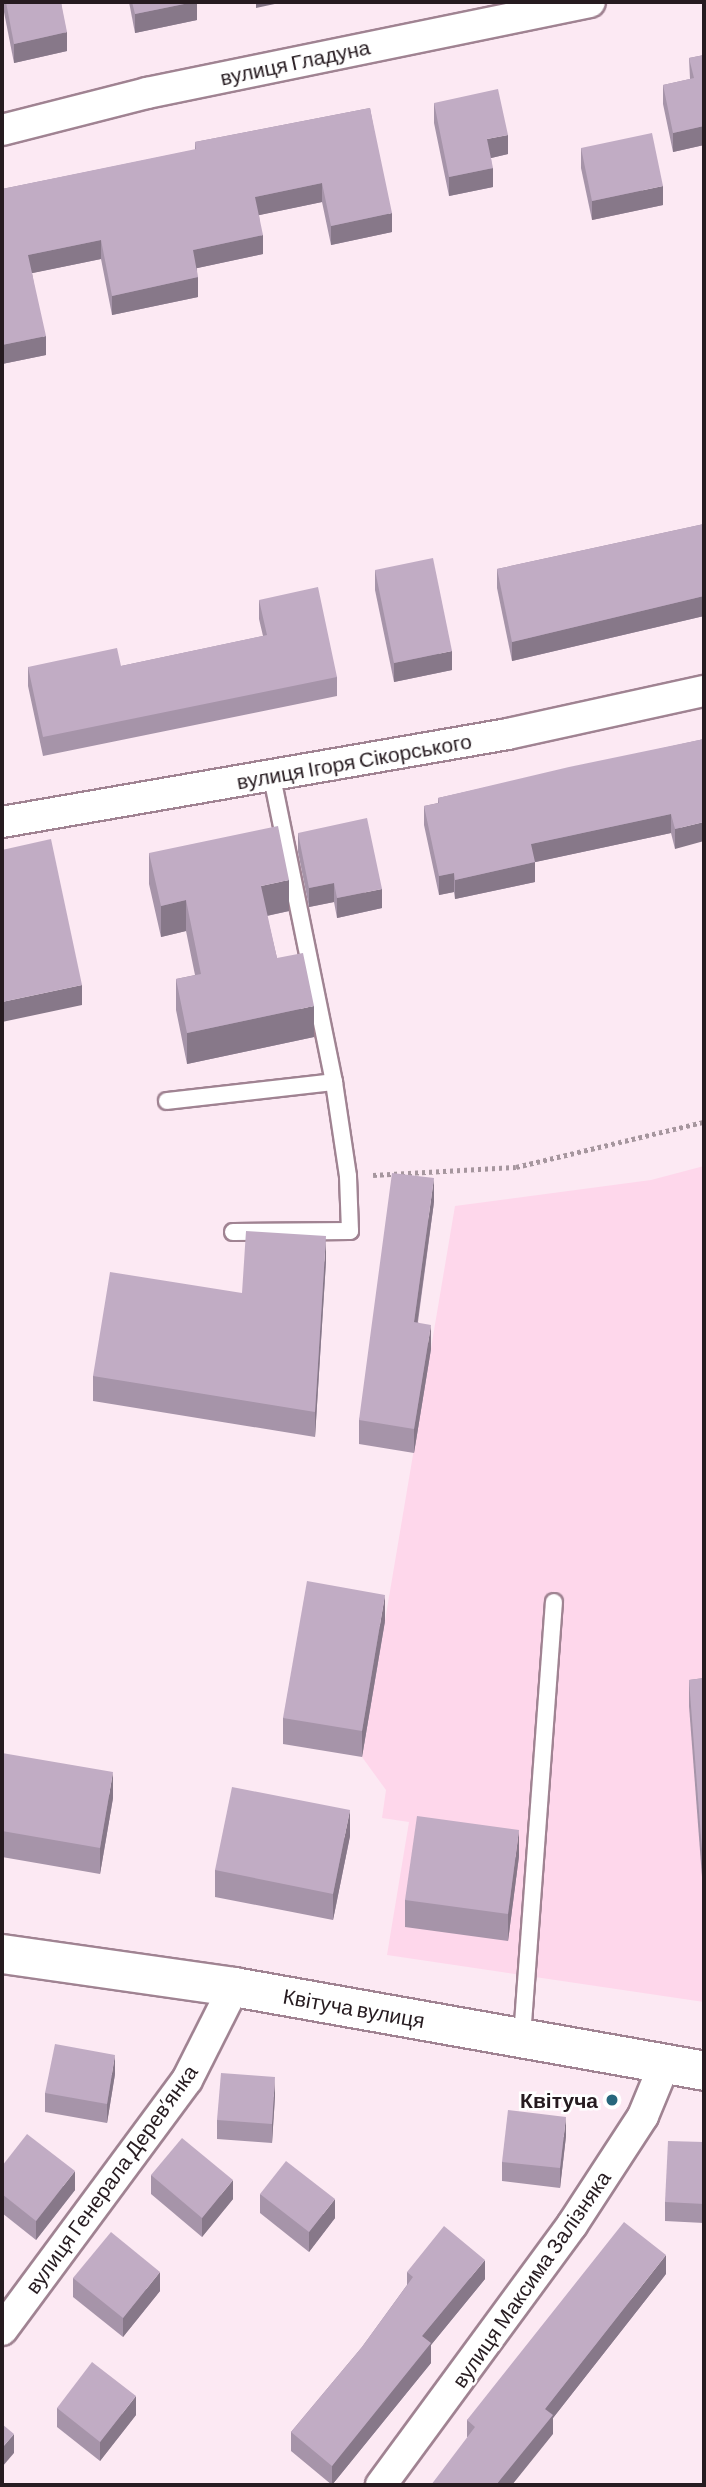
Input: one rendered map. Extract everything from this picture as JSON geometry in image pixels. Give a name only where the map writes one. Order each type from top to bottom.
[{"type":"street","name":"вулиця Гладуна","points":[[2,130],[147,93],[590,2]]},
{"type":"street","name":"вулиця Ігоря Сікорського","points":[[2,822],[508,734],[704,691]]},
{"type":"street","name":"Квітуча вулиця","points":[[2,1954],[234,1987],[704,2071]]},
{"type":"street","name":"вулиця Генерала Деревʼянка","points":[[2,2330],[187,2080],[234,1987]]},
{"type":"street","name":"вулиця Максима Залізняка","points":[[382,2485],[572,2225],[643,2116],[665,2063]]},
{"type":"lane","points":[[233,1231],[350,1231],[348,1176],[334,1082],[272,776]]},
{"type":"lane","points":[[167,1101],[334,1082]]},
{"type":"lane","points":[[522,2037],[554,1602]]},
{"type":"path","points":[[348,1176],[516,1167],[704,1122]]},
{"type":"shaded area","points":[[704,1166],[704,2002],[387,1955],[409,1822],[382,1818],[386,1790],[362,1757],[455,1206],[651,1180]]},
{"type":"building","points":[[6,2],[61,2],[67,32],[14,44]]},
{"type":"building","points":[[132,2],[194,2],[135,14]]},
{"type":"building","points":[[704,55],[704,126],[673,133],[663,85],[694,78],[689,58]]},
{"type":"building","points":[[498,89],[508,135],[487,139],[493,168],[449,177],[434,103]]},
{"type":"building","points":[[370,108],[392,213],[331,226],[322,183],[255,197],[263,235],[193,250],[198,277],[112,296],[101,240],[28,255],[46,336],[2,345],[2,189],[196,149],[195,142]]},
{"type":"building","points":[[652,133],[663,186],[592,201],[581,148]]},
{"type":"building","points":[[704,524],[704,596],[512,642],[497,569]]},
{"type":"building","points":[[433,558],[452,651],[394,663],[375,570]]},
{"type":"building","points":[[318,587],[337,677],[43,737],[28,667],[117,648],[121,666],[267,635],[259,600]]},
{"type":"building","points":[[704,739],[704,822],[675,829],[671,814],[531,844],[535,862],[455,880],[454,873],[439,876],[424,806],[439,803],[438,798]]},
{"type":"building","points":[[367,818],[382,889],[337,898],[334,883],[309,888],[298,833]]},
{"type":"building","points":[[278,826],[289,880],[261,886],[277,958],[303,953],[314,1006],[187,1033],[176,979],[201,974],[186,900],[161,906],[149,853]]},
{"type":"building","points":[[51,839],[82,985],[2,1002],[2,850]]},
{"type":"building","points":[[392,1173],[434,1178],[414,1322],[431,1325],[414,1429],[359,1420]]},
{"type":"building","points":[[246,1231],[326,1236],[315,1412],[93,1376],[110,1272],[242,1293]]},
{"type":"building","points":[[307,1581],[385,1595],[362,1731],[283,1718]]},
{"type":"building","points":[[704,1678],[704,1877],[689,1680]]},
{"type":"building","points":[[2,1753],[113,1772],[100,1848],[2,1831]]},
{"type":"building","points":[[232,1787],[350,1810],[333,1894],[215,1870]]},
{"type":"building","points":[[417,1816],[519,1830],[508,1914],[405,1900]]},
{"type":"building","points":[[55,2044],[115,2055],[107,2104],[45,2093]]},
{"type":"building","points":[[221,2073],[275,2077],[272,2124],[217,2120]]},
{"type":"building","points":[[508,2110],[566,2117],[560,2168],[502,2162]]},
{"type":"building","points":[[27,2134],[75,2171],[36,2221],[2,2194],[2,2166]]},
{"type":"building","points":[[182,2138],[233,2180],[202,2218],[151,2175]]},
{"type":"building","points":[[668,2141],[704,2142],[704,2204],[665,2202]]},
{"type":"building","points":[[286,2161],[335,2199],[309,2232],[260,2194]]},
{"type":"building","points":[[624,2222],[666,2255],[545,2409],[553,2415],[496,2485],[431,2485],[475,2427],[467,2420]]},
{"type":"building","points":[[444,2226],[485,2260],[422,2336],[431,2343],[332,2466],[291,2432],[362,2347],[413,2277],[407,2272]]},
{"type":"building","points":[[111,2232],[160,2272],[123,2318],[73,2278]]},
{"type":"building","points":[[92,2362],[136,2396],[100,2442],[57,2408]]},
{"type":"building","points":[[2,2424],[14,2434],[2,2448]]},
{"type":"place","name":"Квітуча","points":[[612,2100]]}]
